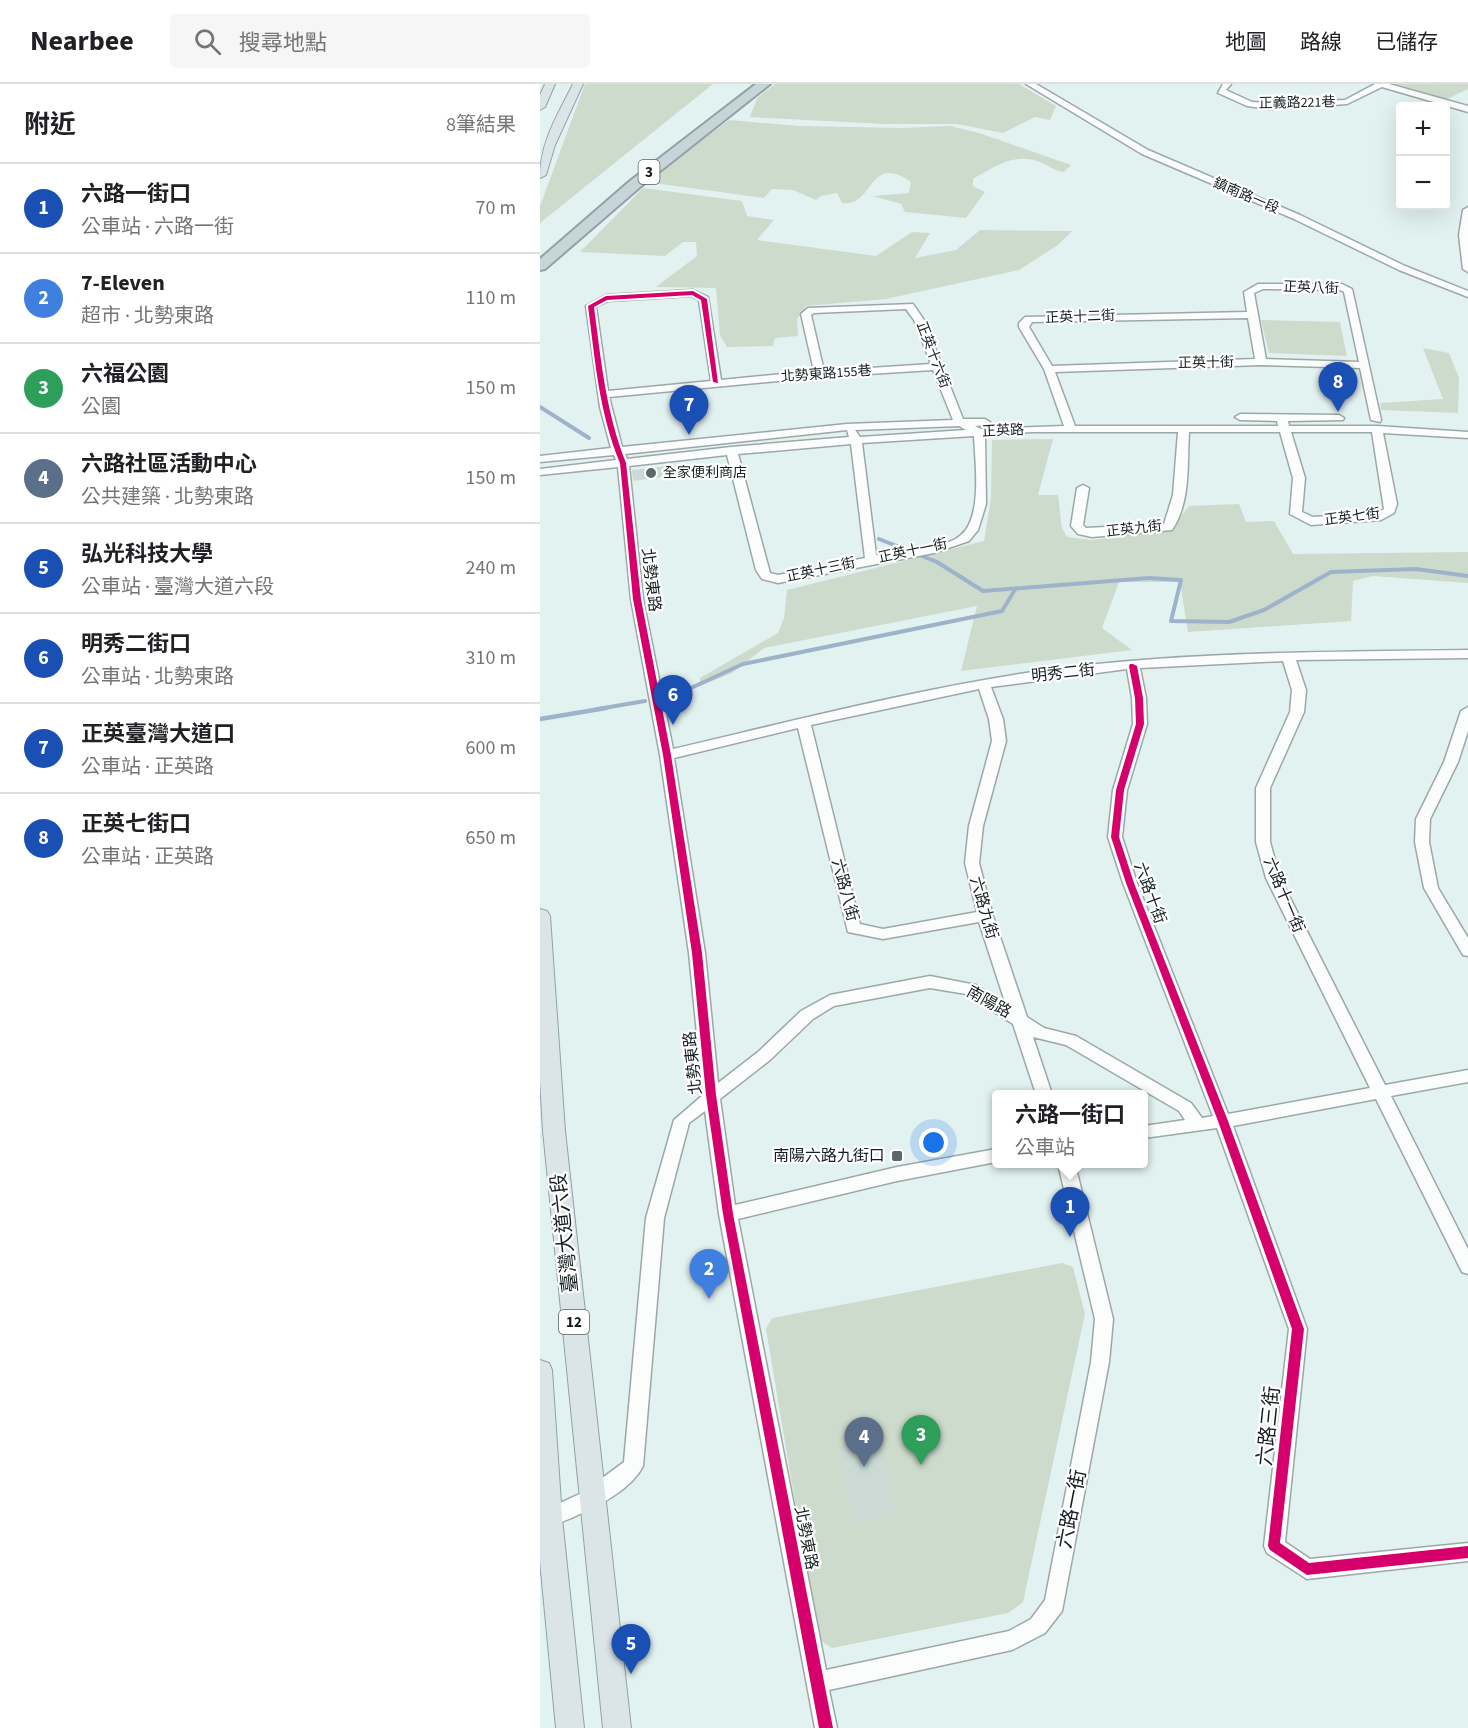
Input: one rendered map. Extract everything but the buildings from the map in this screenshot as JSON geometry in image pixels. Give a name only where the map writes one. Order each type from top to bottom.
[{"type":"highway","points":[[682,129],[742,84]]},
{"type":"highway","name":"3","points":[[540,266],[635,184],[764,84]]},
{"type":"main road","points":[[540,107],[550,84]]},
{"type":"main road","points":[[540,142],[564,84]]},
{"type":"main road","points":[[540,175],[549,144],[578,84]]},
{"type":"main road","name":"臺灣大道六段","points":[[540,916],[547,1133],[593,1497],[617,1728]]},
{"type":"main road","points":[[540,1370],[544,1520],[570,1728]]},
{"type":"street","name":"鎮南路一段","points":[[1030,84],[1145,152],[1297,218],[1402,268],[1468,294]]},
{"type":"street","name":"正義路221巷","points":[[1227,84],[1221,91],[1227,96],[1250,104],[1269,106],[1347,102],[1380,84]]},
{"type":"street","points":[[1380,84],[1468,109]]},
{"type":"street","points":[[1468,210],[1466,235],[1468,264]]},
{"type":"street","name":"正英八街","points":[[1261,362],[1249,292],[1252,289],[1262,286],[1342,287],[1349,291],[1376,424]]},
{"type":"street","points":[[605,394],[591,306],[606,298],[693,293],[704,299],[716,382]]},
{"type":"street","name":"正英十六街","points":[[820,374],[806,314],[812,310],[909,306],[914,310],[959,422]]},
{"type":"street","name":"正英十二街","points":[[1070,424],[1049,369],[1024,327],[1024,323],[1029,319],[1253,315]]},
{"type":"street","name":"正英十街","points":[[1049,369],[1261,362],[1364,365]]},
{"type":"street","name":"北勢東路155巷","points":[[605,394],[716,382],[937,367]]},
{"type":"street","name":"北勢東路","points":[[605,394],[620,457],[637,599],[667,755],[697,953],[711,1095],[728,1214],[826,1728]]},
{"type":"street","points":[[959,422],[979,432]]},
{"type":"street","name":"正英路","points":[[540,472],[620,457],[847,427],[959,422],[1184,428],[1283,422]]},
{"type":"street","name":"正英七街","points":[[1283,422],[1299,478],[1296,514],[1311,521],[1381,516],[1390,511],[1391,504],[1376,424]]},
{"type":"street","name":"正英路","points":[[540,459],[731,450],[1070,424],[1283,422],[1468,425]]},
{"type":"street","name":"正英路","points":[[1376,424],[1468,435]]},
{"type":"street","name":"正英十三街","points":[[731,450],[762,570],[766,576],[778,579],[871,560],[856,440],[847,427]]},
{"type":"street","name":"正英九街","points":[[1083,488],[1077,526],[1082,531],[1103,533],[1168,527],[1178,503],[1184,428]]},
{"type":"street","name":"正英十一街","points":[[871,560],[948,544],[964,539],[973,530],[982,488],[979,432]]},
{"type":"street","name":"明秀二街","points":[[667,755],[984,684],[1049,674],[1133,666],[1288,657],[1468,654]]},
{"type":"street","name":"六路十一街","points":[[1288,657],[1299,690],[1297,712],[1263,788],[1263,842],[1273,878],[1377,1090]]},
{"type":"street","name":"六路十街","points":[[1133,666],[1139,698],[1140,724],[1120,790],[1115,837],[1130,884],[1223,1121]]},
{"type":"street","name":"六路九街","points":[[984,684],[996,719],[999,741],[976,826],[972,863],[985,916],[1042,1090]]},
{"type":"street","points":[[1468,711],[1451,762],[1423,819],[1422,842],[1431,888],[1468,951]]},
{"type":"street","name":"六路八街","points":[[804,723],[853,928],[883,934],[985,916]]},
{"type":"street","name":"南陽路","points":[[544,1520],[593,1497],[620,1480],[633,1466],[654,1218],[682,1119],[764,1056],[807,1016],[830,1001],[930,982],[970,989],[1039,1033],[1070,1040],[1120,1067],[1185,1107],[1197,1124]]},
{"type":"street","points":[[1148,1131],[1223,1121],[1377,1090],[1468,1076]]},
{"type":"street","points":[[1377,1090],[1468,1267]]},
{"type":"street","name":"六路三街","points":[[1223,1121],[1298,1329],[1274,1546],[1307,1569],[1468,1551]]},
{"type":"street","points":[[728,1214],[897,1174],[992,1157]]},
{"type":"street","name":"六路一街","points":[[818,1682],[1012,1640],[1038,1626],[1055,1604],[1100,1362],[1104,1318],[1067,1168]]},
{"type":"green space","points":[[585,84],[713,84],[540,223],[540,206]]},
{"type":"green space","points":[[775,84],[1019,84],[1056,106],[1050,120],[1035,117],[1003,133],[957,124],[884,124],[750,117],[757,98]]},
{"type":"green space","points":[[1395,84],[1468,84],[1468,89],[1447,99]]},
{"type":"green space","points":[[729,120],[799,126],[902,128],[950,126],[979,133],[1071,165],[1064,172],[1028,159],[1012,160],[996,166],[973,179],[973,186],[985,192],[966,218],[905,212],[901,204],[873,196],[909,193],[911,182],[897,174],[887,173],[879,177],[860,198],[842,203],[837,193],[821,196],[816,200],[793,190],[772,189],[764,198],[646,182]]},
{"type":"green space","points":[[643,188],[742,201],[747,216],[774,220],[757,240],[876,256],[912,232],[930,233],[915,258],[956,250],[980,230],[1072,231],[1058,245],[1019,270],[886,299],[806,306],[797,319],[798,336],[775,338],[773,346],[727,347],[720,335],[716,288],[656,287],[697,256],[696,242],[683,242],[665,256],[580,252]]},
{"type":"green space","points":[[1261,320],[1340,322],[1347,356],[1269,353]]},
{"type":"green space","points":[[1423,348],[1449,353],[1459,378],[1458,413],[1381,410],[1380,403],[1443,399]]},
{"type":"green space","points":[[1053,439],[1038,495],[1058,495],[1062,528],[1067,537],[1092,540],[1170,530],[1189,506],[1239,504],[1246,522],[1274,521],[1293,554],[1468,552],[1468,583],[1373,576],[1353,581],[1351,621],[1188,632],[1180,582],[1119,582],[1102,628],[1132,650],[961,671],[977,606],[764,648],[732,673],[700,686],[700,678],[778,633],[784,618],[787,590],[984,541],[991,499],[992,440]]},
{"type":"green space","points":[[1062,1263],[1073,1267],[1085,1314],[1023,1602],[1008,1613],[832,1648],[818,1639],[766,1329],[772,1318]]},
{"type":"waterway","points":[[540,407],[589,438]]},
{"type":"waterway","points":[[879,539],[937,562],[983,591],[1016,588]]},
{"type":"waterway","points":[[1016,588],[1149,578],[1181,580],[1171,621],[1229,622],[1264,610],[1331,572],[1416,569],[1468,576]]},
{"type":"waterway","points":[[667,699],[743,664],[1002,611],[1016,588]]},
{"type":"waterway","points":[[598,709],[645,701]]},
{"type":"waterway","points":[[540,719],[606,708]]},
{"type":"cycle path","points":[[716,382],[704,299],[693,293],[606,298],[591,306],[605,407],[623,463],[637,599],[667,755],[697,953],[711,1095],[728,1214],[826,1728]]},
{"type":"cycle path","points":[[1133,666],[1139,698],[1140,724],[1120,790],[1115,837],[1130,883],[1223,1121],[1298,1329],[1274,1546],[1307,1569],[1468,1552]]},
{"type":"place","name":"正英七街口","points":[[1338,412]]},
{"type":"place","name":"正英臺灣大道口","points":[[689,435]]},
{"type":"place","name":"全家便利商店","points":[[651,473]]},
{"type":"place","name":"明秀二街口","points":[[673,725]]},
{"type":"place","name":"南陽六路九街口","points":[[897,1156]]},
{"type":"place","name":"六路一街口","points":[[1070,1237]]},
{"type":"place","name":"7-Eleven","points":[[709,1299]]},
{"type":"place","name":"六福公園","points":[[921,1465]]},
{"type":"place","name":"六路社區活動中心","points":[[864,1467]]},
{"type":"place","name":"弘光科技大學","points":[[631,1674]]}]
